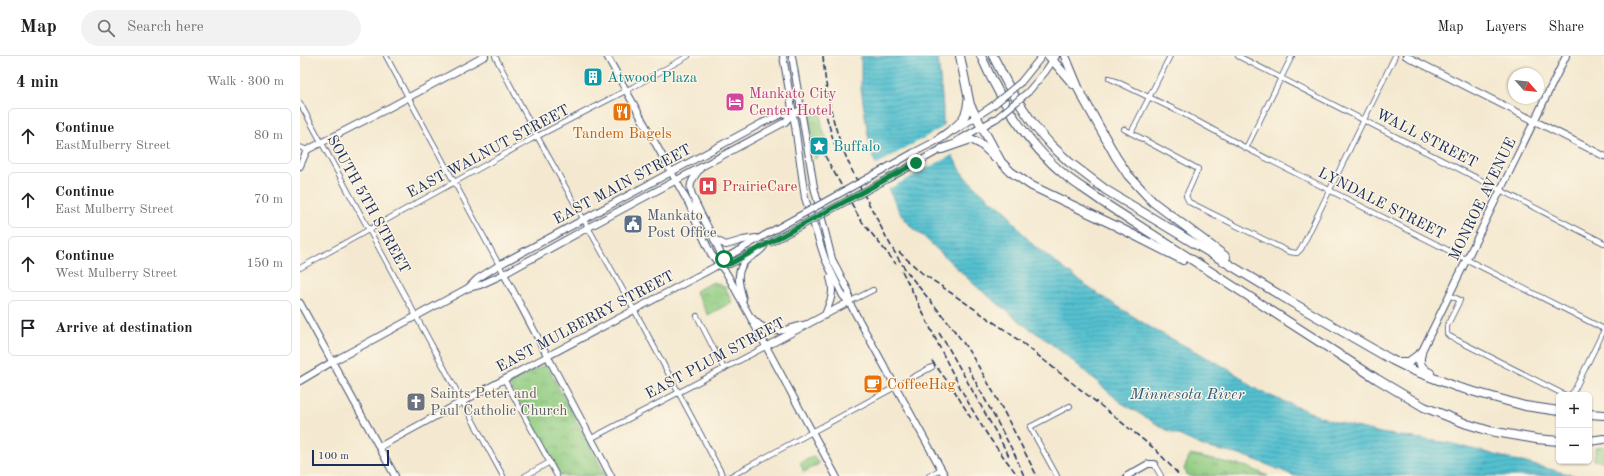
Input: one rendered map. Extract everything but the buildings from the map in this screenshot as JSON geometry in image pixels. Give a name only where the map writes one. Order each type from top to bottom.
[{"type":"highway","points":[[940,139],[961,125],[966,115],[968,101],[960,56]]},
{"type":"highway","points":[[981,56],[1005,104],[1027,136],[1066,176],[1104,203],[1424,407],[1490,431],[1556,441]]},
{"type":"highway","points":[[993,56],[1006,83],[1022,110],[1051,145],[1069,162],[1106,190],[1392,360],[1432,378],[1469,391],[1525,406],[1556,411]]},
{"type":"highway","points":[[1065,56],[1066,62],[1080,92],[1116,157],[1140,189],[1168,215],[1264,285]]},
{"type":"highway","points":[[1053,58],[1080,92]]},
{"type":"highway","points":[[968,101],[1001,162]]},
{"type":"highway","points":[[942,149],[966,138],[976,141],[1011,172],[1032,186],[1116,226],[1228,283]]},
{"type":"highway","points":[[1392,360],[1409,362],[1421,353]]},
{"type":"highway","points":[[1421,353],[1420,363],[1423,369],[1469,391]]},
{"type":"highway","points":[[1592,414],[1604,415]]},
{"type":"highway","points":[[1592,441],[1604,439]]},
{"type":"street","points":[[386,56],[612,476]]},
{"type":"street","points":[[300,166],[307,150],[409,98],[485,56]]},
{"type":"street","points":[[495,56],[537,136],[585,219],[723,476]]},
{"type":"street","points":[[607,56],[690,206],[711,254],[720,264],[836,476]]},
{"type":"street","name":"EAST WALNUT STREET","points":[[300,268],[537,136],[626,91],[688,56]]},
{"type":"street","points":[[783,56],[805,198],[833,288],[825,315]]},
{"type":"street","points":[[792,56],[814,187],[832,259],[849,292],[849,302]]},
{"type":"street","points":[[961,125],[991,108],[1021,82],[1042,56]]},
{"type":"street","points":[[1131,133],[1169,56]]},
{"type":"street","name":"WALL STREET","points":[[1238,56],[1604,243]]},
{"type":"street","points":[[1246,148],[1292,56]]},
{"type":"street","points":[[1124,129],[1198,169],[1187,193],[1186,198],[1189,202],[1289,252],[1297,253],[1301,249],[1396,56]]},
{"type":"street","points":[[1406,56],[1604,155]]},
{"type":"street","name":"MONROE AVENUE","points":[[1421,353],[1566,56]]},
{"type":"street","points":[[966,138],[997,118],[1028,92],[1053,58]]},
{"type":"street","name":"LYNDALE STREET","points":[[1109,78],[1184,114],[1246,148],[1604,329]]},
{"type":"street","name":"SOUTH 5TH STREET","points":[[300,103],[503,476]]},
{"type":"street","name":"EAST MAIN STREET","points":[[468,288],[477,279],[499,265],[768,120],[782,114],[793,113],[801,110]]},
{"type":"street","name":"EAST MAIN STREET","points":[[300,380],[468,288],[480,285],[504,274],[785,122],[793,113]]},
{"type":"street","points":[[714,239],[726,245],[765,235],[940,139]]},
{"type":"street","points":[[300,147],[307,150]]},
{"type":"street","points":[[720,264],[730,264],[942,149]]},
{"type":"street","points":[[702,166],[692,178],[690,192],[720,252],[720,264]]},
{"type":"street","points":[[690,206],[701,214]]},
{"type":"street","points":[[720,264],[724,259],[757,238]]},
{"type":"street","points":[[768,244],[760,252],[749,258],[739,272],[738,282],[746,311],[761,327],[769,331],[779,331],[807,324]]},
{"type":"street","points":[[825,259],[842,296],[849,302],[945,476]]},
{"type":"street","name":"EAST MULBERRY STREET","points":[[379,447],[720,264]]},
{"type":"street","points":[[849,302],[873,290]]},
{"type":"street","points":[[1449,295],[1460,300],[1447,326],[1447,334],[1449,336],[1560,392]]},
{"type":"street","name":"EAST PLUM STREET","points":[[592,438],[849,302]]},
{"type":"street","points":[[300,303],[395,476]]},
{"type":"street","points":[[697,316],[724,369]]},
{"type":"street","points":[[1573,392],[1604,329]]},
{"type":"street","points":[[731,476],[811,431],[932,367]]},
{"type":"street","points":[[504,379],[557,476]]},
{"type":"street","points":[[1057,476],[1030,427],[1070,406]]},
{"type":"street","points":[[525,476],[550,462]]},
{"type":"street","points":[[1126,476],[1148,464],[1154,464],[1161,476]]},
{"type":"street","points":[[929,476],[941,469]]},
{"type":"green space","points":[[811,112],[821,113],[822,127],[830,147],[815,159],[809,114]]},
{"type":"green space","points":[[713,282],[720,284],[722,287],[724,286],[732,302],[708,315],[695,291]]},
{"type":"green space","points":[[546,364],[606,476],[561,476],[509,384]]},
{"type":"green space","points":[[1604,447],[1604,462],[1594,460],[1595,448]]},
{"type":"green space","points":[[1190,455],[1248,467],[1268,476],[1188,476],[1184,469]]},
{"type":"green space","points":[[814,456],[819,464],[804,472],[800,463]]},
{"type":"water","name":"Minnesota River","points":[[861,56],[938,56],[943,108],[943,127],[947,147],[965,177],[990,200],[1006,211],[1017,227],[1033,245],[1092,290],[1153,329],[1221,365],[1239,376],[1252,387],[1329,420],[1380,433],[1449,443],[1576,476],[1295,476],[1248,457],[1205,447],[1165,429],[1120,402],[1079,366],[977,287],[923,236],[913,229],[900,213],[873,158],[861,89]]},
{"type":"pier","points":[[945,126],[948,146],[954,154],[886,190],[874,166]]},
{"type":"railway","points":[[823,56],[825,79],[833,120],[854,176],[890,245],[903,266],[951,326],[984,376],[1037,476]]},
{"type":"railway","points":[[824,108],[835,146]]},
{"type":"railway","points":[[825,156],[860,219],[896,264]]},
{"type":"railway","points":[[899,252],[922,273],[1025,345],[1156,450],[1180,476]]},
{"type":"railway","points":[[902,271],[968,403],[988,436],[1018,476]]},
{"type":"railway","points":[[939,333],[1009,456]]},
{"type":"railway","points":[[932,361],[954,390],[972,420]]},
{"type":"railway","points":[[967,366],[1015,455],[1024,476]]},
{"type":"place","name":"Atwood Plaza","points":[[593,77]]},
{"type":"place","name":"Mankato City Center Hotel","points":[[735,102]]},
{"type":"place","name":"Tandem Bagels","points":[[622,112]]},
{"type":"place","name":"Buffalo","points":[[819,146]]},
{"type":"place","name":"PrairieCare","points":[[708,186]]},
{"type":"place","name":"Mankato Post Office","points":[[633,224]]},
{"type":"place","name":"CoffeeHag","points":[[873,384]]},
{"type":"place","name":"Saints Peter and Paul Catholic Church","points":[[416,402]]},
{"type":"route","points":[[724,259],[720,264],[730,264],[916,163]]}]
